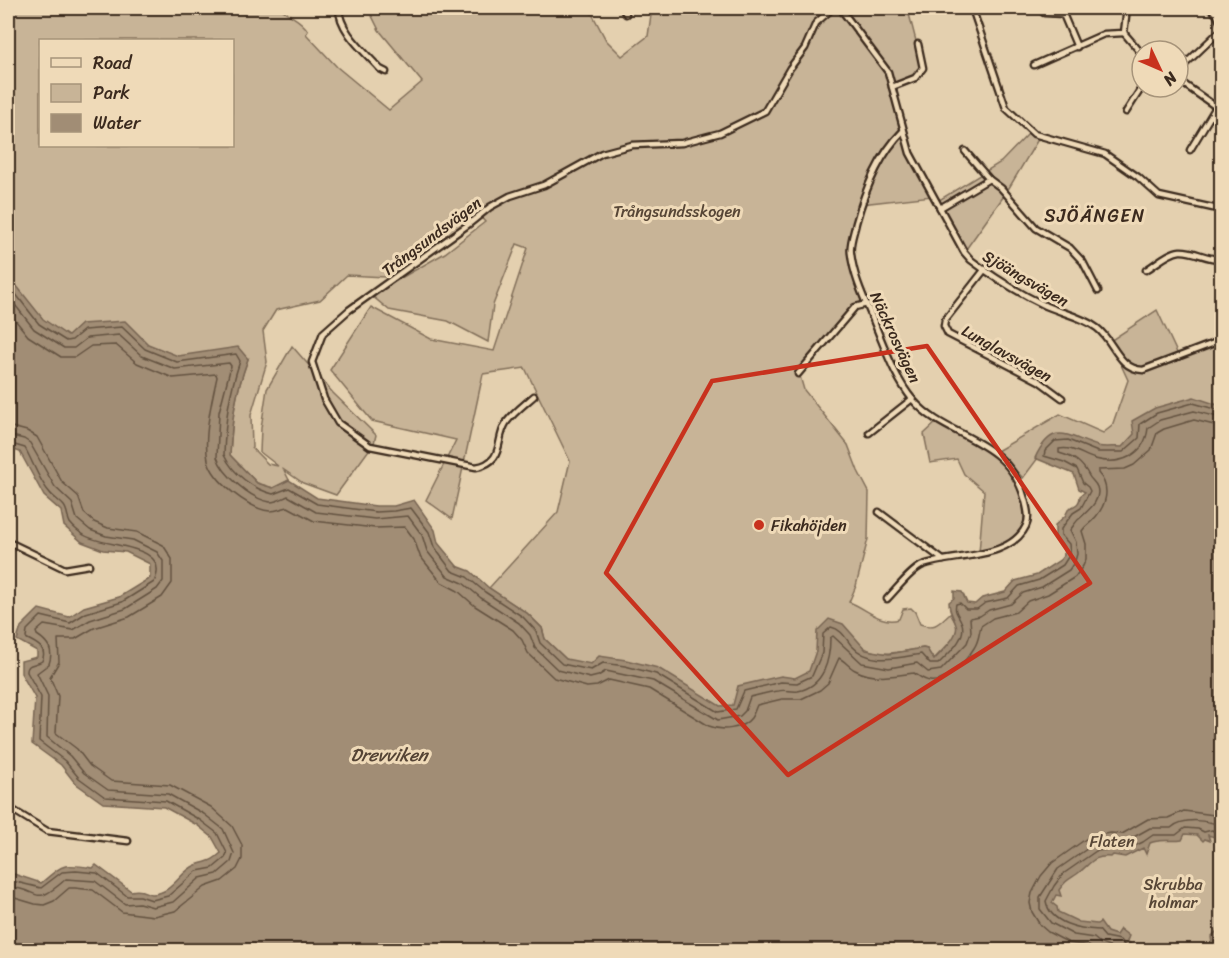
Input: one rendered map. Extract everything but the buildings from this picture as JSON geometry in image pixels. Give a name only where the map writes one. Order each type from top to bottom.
[{"type":"street","points":[[339,8],[339,15],[347,31],[380,69],[386,72]]},
{"type":"street","points":[[622,8],[626,14]]},
{"type":"street","name":"Trångsundsvägen","points":[[534,396],[506,423],[500,447],[492,460],[484,466],[476,467],[370,446],[338,423],[324,399],[312,362],[323,333],[350,310],[490,207],[510,196],[544,185],[602,153],[632,145],[682,143],[720,133],[765,111],[790,68],[805,48],[816,23],[833,8]]},
{"type":"street","name":"Sjöängsvägen","points":[[840,8],[882,63],[892,87],[910,153],[963,252],[971,260],[1045,305],[1098,328],[1110,341],[1121,360],[1135,370],[1143,370],[1221,340]]},
{"type":"street","points":[[972,8],[1006,108],[1034,134],[1105,154],[1138,177],[1159,196],[1221,210]]},
{"type":"street","points":[[1127,8],[1124,33],[1130,40]]},
{"type":"street","points":[[1190,59],[1221,28],[1217,15],[1211,8]]},
{"type":"street","points":[[1044,13],[1063,14],[1077,47]]},
{"type":"street","points":[[1034,65],[1104,34],[1124,33]]},
{"type":"street","points":[[892,87],[915,78],[923,68],[918,44]]},
{"type":"street","points":[[1190,89],[1221,111]]},
{"type":"street","points":[[1126,112],[1134,99]]},
{"type":"street","points":[[1190,150],[1216,107]]},
{"type":"street","name":"Näckrosvägen","points":[[887,599],[923,565],[1000,549],[1020,535],[1027,525],[1028,514],[1025,498],[1015,477],[990,449],[933,418],[912,399],[887,356],[856,276],[850,253],[862,199],[886,152],[903,131]]},
{"type":"street","points":[[965,152],[1036,228],[1070,248],[1083,262],[1098,291]]},
{"type":"street","points":[[940,208],[989,179]]},
{"type":"street","points":[[1146,270],[1176,251],[1221,259]]},
{"type":"street","name":"Lunglavsvägen","points":[[985,269],[945,320],[944,326],[948,334],[1038,381],[1062,398]]},
{"type":"street","points":[[798,374],[855,307],[867,304]]},
{"type":"street","points":[[869,433],[912,399]]},
{"type":"street","points":[[879,512],[943,560]]},
{"type":"street","points":[[8,544],[13,544],[65,569],[89,565]]},
{"type":"street","points":[[8,807],[47,831],[128,842]]},
{"type":"highlighted area","points":[[927,346],[1090,583],[788,775],[606,573],[712,381]]},
{"type":"green space","name":"Trångsundsskogen","points":[[8,8],[281,8],[302,24],[308,31],[306,34],[337,67],[389,110],[422,82],[379,30],[368,8],[589,8],[606,40],[622,56],[648,36],[652,8],[909,8],[923,68],[915,78],[892,87],[910,153],[933,196],[861,204],[850,253],[867,304],[855,307],[799,373],[804,390],[848,445],[869,492],[868,539],[856,586],[849,602],[886,620],[899,619],[903,609],[911,608],[920,624],[930,626],[939,623],[950,613],[957,625],[957,630],[955,637],[933,660],[927,649],[923,648],[896,653],[879,653],[864,648],[857,642],[810,761],[566,659],[545,639],[542,628],[527,613],[489,588],[558,512],[570,461],[525,368],[483,374],[452,519],[426,500],[456,440],[372,421],[330,370],[371,307],[431,339],[494,351],[528,248],[517,244],[493,305],[488,342],[448,321],[389,310],[371,295],[445,253],[485,222],[469,204],[462,228],[436,250],[385,277],[347,275],[320,300],[276,310],[263,331],[267,362],[251,415],[252,448],[268,464],[278,466],[260,452],[267,389],[292,346],[333,393],[376,435],[374,443],[336,495],[303,483],[284,470],[289,480],[273,488],[257,483],[230,455],[235,406],[248,359],[125,454],[8,349]]},
{"type":"green space","points":[[1031,131],[1040,136],[1006,193],[964,252],[936,202],[1001,162]]},
{"type":"green space","points":[[1157,310],[1179,357],[1214,344],[1218,349],[1221,348],[1221,639],[1134,488],[1038,458],[1023,478],[997,451],[1060,414],[1103,433],[1112,426],[1128,380],[1110,341]]},
{"type":"green space","points":[[938,421],[990,449],[1015,477],[1025,498],[1027,525],[1020,535],[1000,549],[979,553],[984,491],[964,474],[957,459],[930,463],[924,434]]},
{"type":"green space","name":"Flaten","points":[[1221,659],[1221,950],[668,950]]},
{"type":"water","name":"Drevviken","points":[[8,275],[43,319],[68,336],[81,324],[125,321],[148,344],[178,356],[238,347],[248,359],[235,406],[230,455],[257,483],[273,488],[289,480],[317,498],[376,506],[394,506],[414,500],[435,530],[438,543],[457,566],[470,571],[489,588],[527,613],[542,628],[545,639],[566,659],[591,664],[599,656],[658,668],[720,706],[733,705],[738,686],[781,676],[795,678],[809,671],[816,651],[817,631],[829,619],[843,624],[866,650],[889,654],[923,648],[927,649],[934,660],[955,634],[956,625],[949,602],[954,598],[954,591],[962,592],[967,603],[975,604],[982,598],[1005,592],[1015,581],[1037,575],[1064,555],[1063,546],[1055,539],[1055,525],[1065,516],[1069,508],[1078,503],[1080,496],[1085,492],[1079,489],[1074,474],[1035,458],[1049,438],[1063,434],[1098,446],[1122,447],[1134,434],[1132,421],[1155,408],[1194,397],[1221,406],[1221,842],[1215,841],[1215,837],[1208,835],[1210,841],[1205,839],[1203,841],[1197,835],[1185,834],[1182,840],[1162,840],[1150,843],[1146,854],[1143,848],[1125,857],[1113,855],[1100,857],[1067,880],[1061,887],[1059,890],[1061,896],[1056,895],[1052,903],[1057,907],[1058,912],[1079,922],[1097,924],[1100,922],[1107,932],[1116,935],[1120,929],[1129,936],[1127,941],[1138,950],[8,950],[8,875],[11,873],[41,883],[64,866],[93,868],[96,865],[131,891],[139,890],[153,894],[166,890],[190,868],[211,860],[221,853],[212,837],[197,825],[164,807],[103,803],[75,783],[61,765],[32,744],[35,698],[21,673],[21,661],[37,657],[37,651],[17,640],[21,627],[39,609],[69,617],[84,607],[119,597],[150,578],[150,564],[126,552],[103,550],[82,542],[64,526],[61,511],[44,496],[20,452],[8,448]]},
{"type":"water","points":[[1219,929],[1221,930],[1221,950],[1189,950],[1212,944],[1211,937]]},
{"type":"place","name":"Fikahöjden","points":[[759,525]]},
{"type":"district","name":"SJÖÄNGEN","points":[[1095,216]]},
{"type":"park label","name":"Skrubba holmar","points":[[1173,893]]}]
